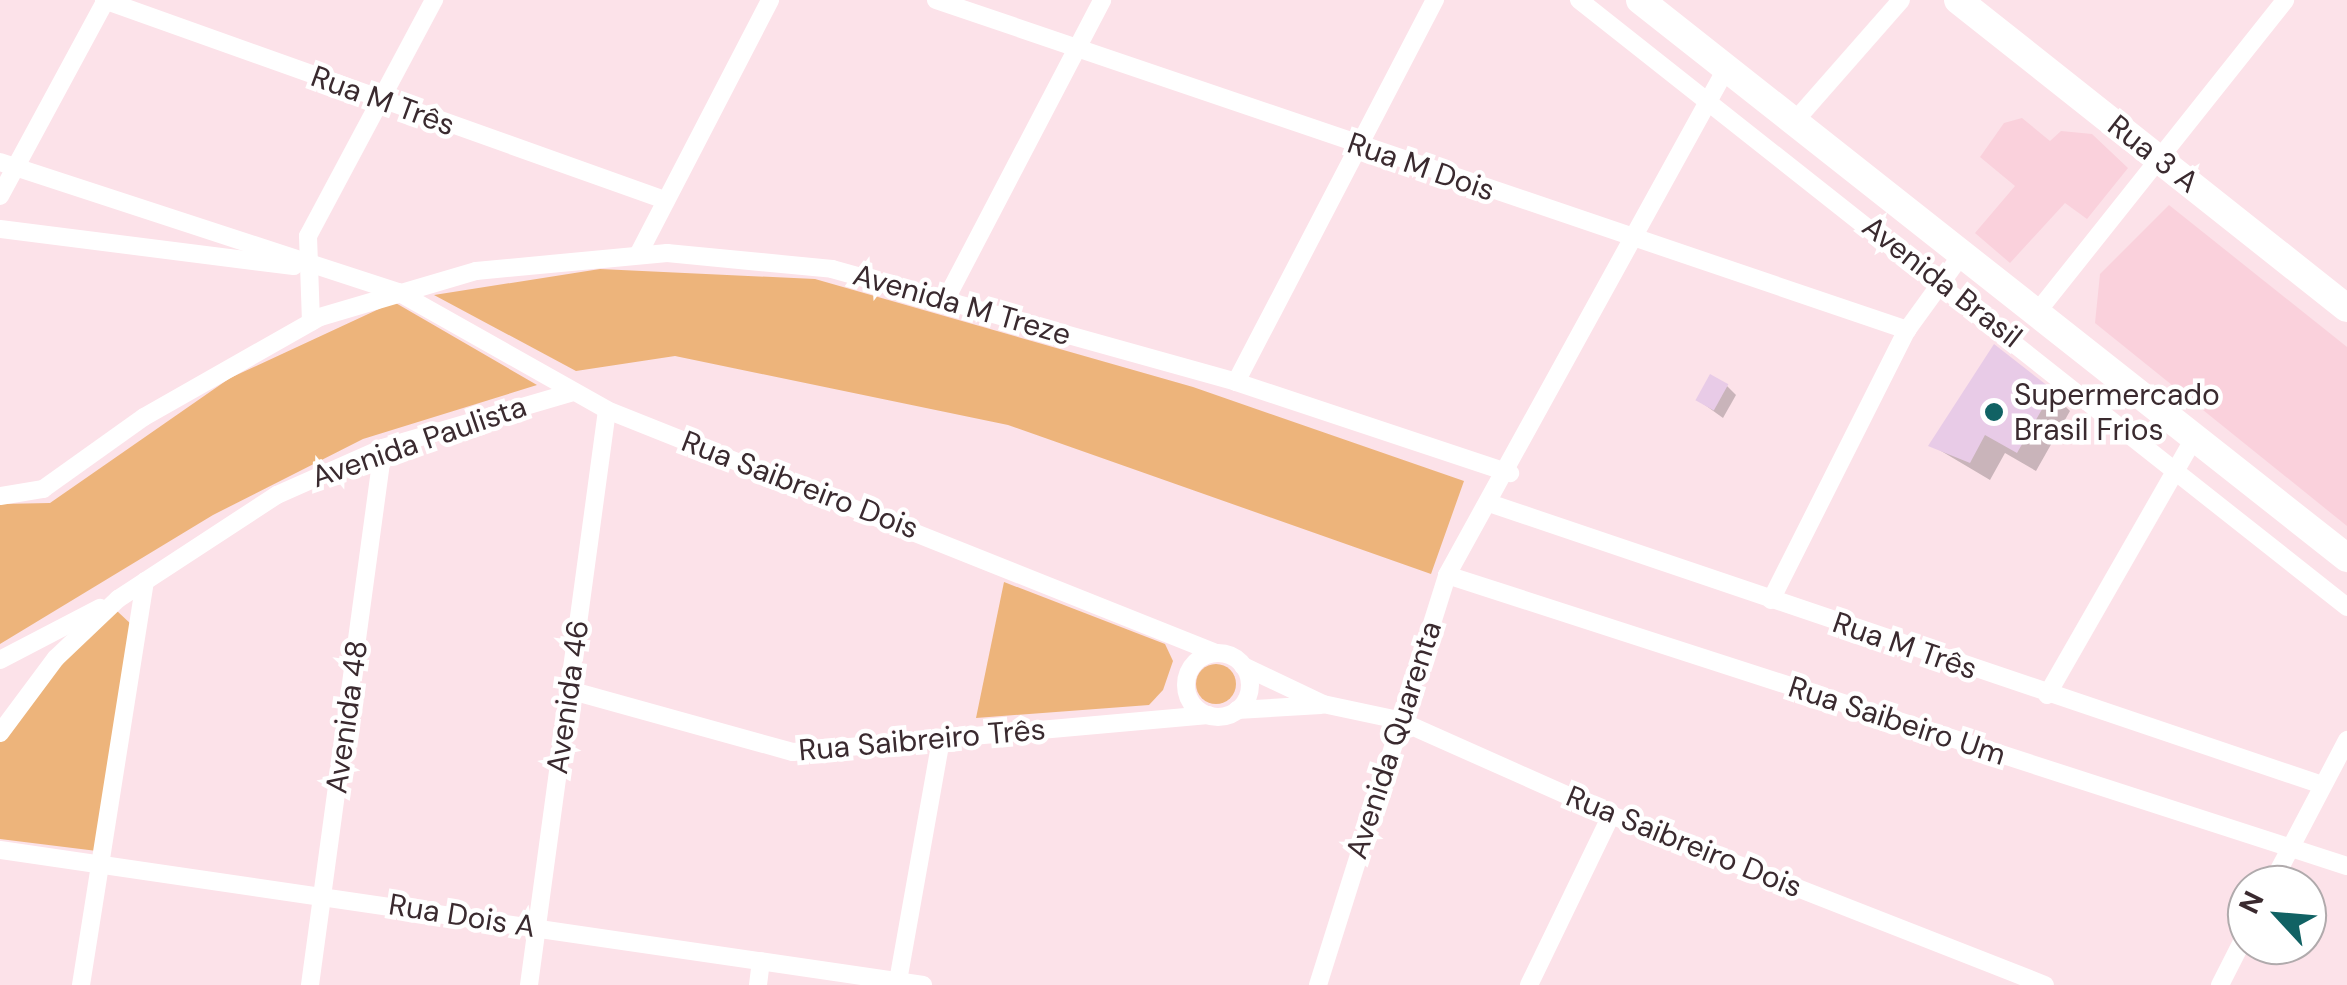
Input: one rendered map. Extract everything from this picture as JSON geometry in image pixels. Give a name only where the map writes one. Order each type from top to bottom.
[{"type":"main road","name":"Avenida Brasil","points":[[1640,0],[2347,558]]},
{"type":"main road","name":"Rua 3 A","points":[[1958,0],[2347,308]]},
{"type":"street","points":[[0,196],[7,164],[105,0]]},
{"type":"street","name":"Rua M Três","points":[[105,0],[662,199]]},
{"type":"street","points":[[311,322],[304,264],[308,236],[434,0]]},
{"type":"street","points":[[638,254],[662,199],[770,0]]},
{"type":"street","name":"Rua M Dois","points":[[936,0],[1636,242],[1907,330]]},
{"type":"street","points":[[946,299],[1102,0]]},
{"type":"street","points":[[1236,382],[1356,145],[1435,0]]},
{"type":"street","name":"Avenida Brasil","points":[[1579,0],[1940,280],[2347,607]]},
{"type":"street","points":[[1794,122],[1902,0]]},
{"type":"street","points":[[2038,311],[2285,0]]},
{"type":"street","name":"Avenida Quarenta","points":[[1318,985],[1398,720],[1447,575],[1510,473],[1726,68]]},
{"type":"street","points":[[7,164],[304,264]]},
{"type":"street","points":[[0,229],[304,264]]},
{"type":"street","name":"Avenida M Treze","points":[[0,496],[43,489],[144,417],[311,322],[476,271],[638,254],[832,269],[1236,382],[1510,473]]},
{"type":"street","points":[[1771,600],[1907,330],[1962,254]]},
{"type":"street","name":"Rua Saibreiro Dois","points":[[304,264],[398,292],[606,410],[1216,653]]},
{"type":"street","name":"Avenida Paulista","points":[[0,660],[118,599],[310,476],[383,448],[573,392]]},
{"type":"street","name":"Avenida 46","points":[[529,985],[606,410]]},
{"type":"street","points":[[2048,695],[2172,466],[2195,437]]},
{"type":"street","name":"Avenida 48","points":[[310,985],[383,448]]},
{"type":"street","name":"Rua M Três","points":[[1489,502],[2322,786]]},
{"type":"street","name":"Rua Saibeiro Um","points":[[1447,575],[2347,866]]},
{"type":"street","points":[[80,985],[103,863],[145,581]]},
{"type":"street","name":"Avenida Paulista","points":[[0,732],[56,658],[118,599]]},
{"type":"street","points":[[1216,653],[1244,666],[1248,694],[1237,710],[1208,715],[1190,702],[1189,670],[1216,653]]},
{"type":"street","name":"Rua Saibreiro Dois","points":[[1244,666],[1324,704],[1398,720],[1612,815],[2045,985]]},
{"type":"street","name":"Rua Saibreiro Três","points":[[569,690],[784,751],[1208,715]]},
{"type":"street","name":"Rua Saibreiro Três","points":[[1164,719],[1190,702]]},
{"type":"street","name":"Rua Saibreiro Dois","points":[[1237,710],[1324,704]]},
{"type":"street","points":[[898,981],[942,739]]},
{"type":"street","points":[[2280,865],[2347,740]]},
{"type":"street","points":[[1530,985],[1612,815]]},
{"type":"street","name":"Rua Dois A","points":[[0,850],[923,985]]},
{"type":"street","points":[[758,985],[762,961]]},
{"type":"shaded area","points":[[2022,118],[2050,141],[2061,131],[2092,134],[2128,168],[2087,219],[2065,203],[2010,263],[1975,233],[2015,186],[1980,157],[2004,123]]},
{"type":"shaded area","points":[[2169,205],[2347,347],[2347,526],[2095,323],[2100,274]]},
{"type":"shaded area","points":[[600,269],[815,279],[1193,387],[1464,481],[1431,574],[1008,425],[675,356],[576,371],[434,295]]},
{"type":"shaded area","points":[[394,302],[537,385],[363,439],[213,515],[0,644],[0,504],[50,503],[230,378]]},
{"type":"shaded area","points":[[1004,582],[1165,644],[1173,661],[1163,690],[1149,705],[976,718]]},
{"type":"shaded area","points":[[117,611],[132,625],[97,851],[0,839],[0,742],[61,660]]},
{"type":"shaded area","points":[[1216,664],[1230,670],[1236,684],[1230,698],[1216,704],[1202,698],[1196,684],[1202,670]]},
{"type":"building","name":"Supermercado Brasil Frios","points":[[1994,344],[2053,390],[2017,453],[1985,435],[1970,463],[1928,446]]},
{"type":"building","points":[[1710,374],[1728,384],[1714,410],[1695,400]]},
{"type":"place","name":"Supermercado Brasil Frios","points":[[1994,412]]}]
